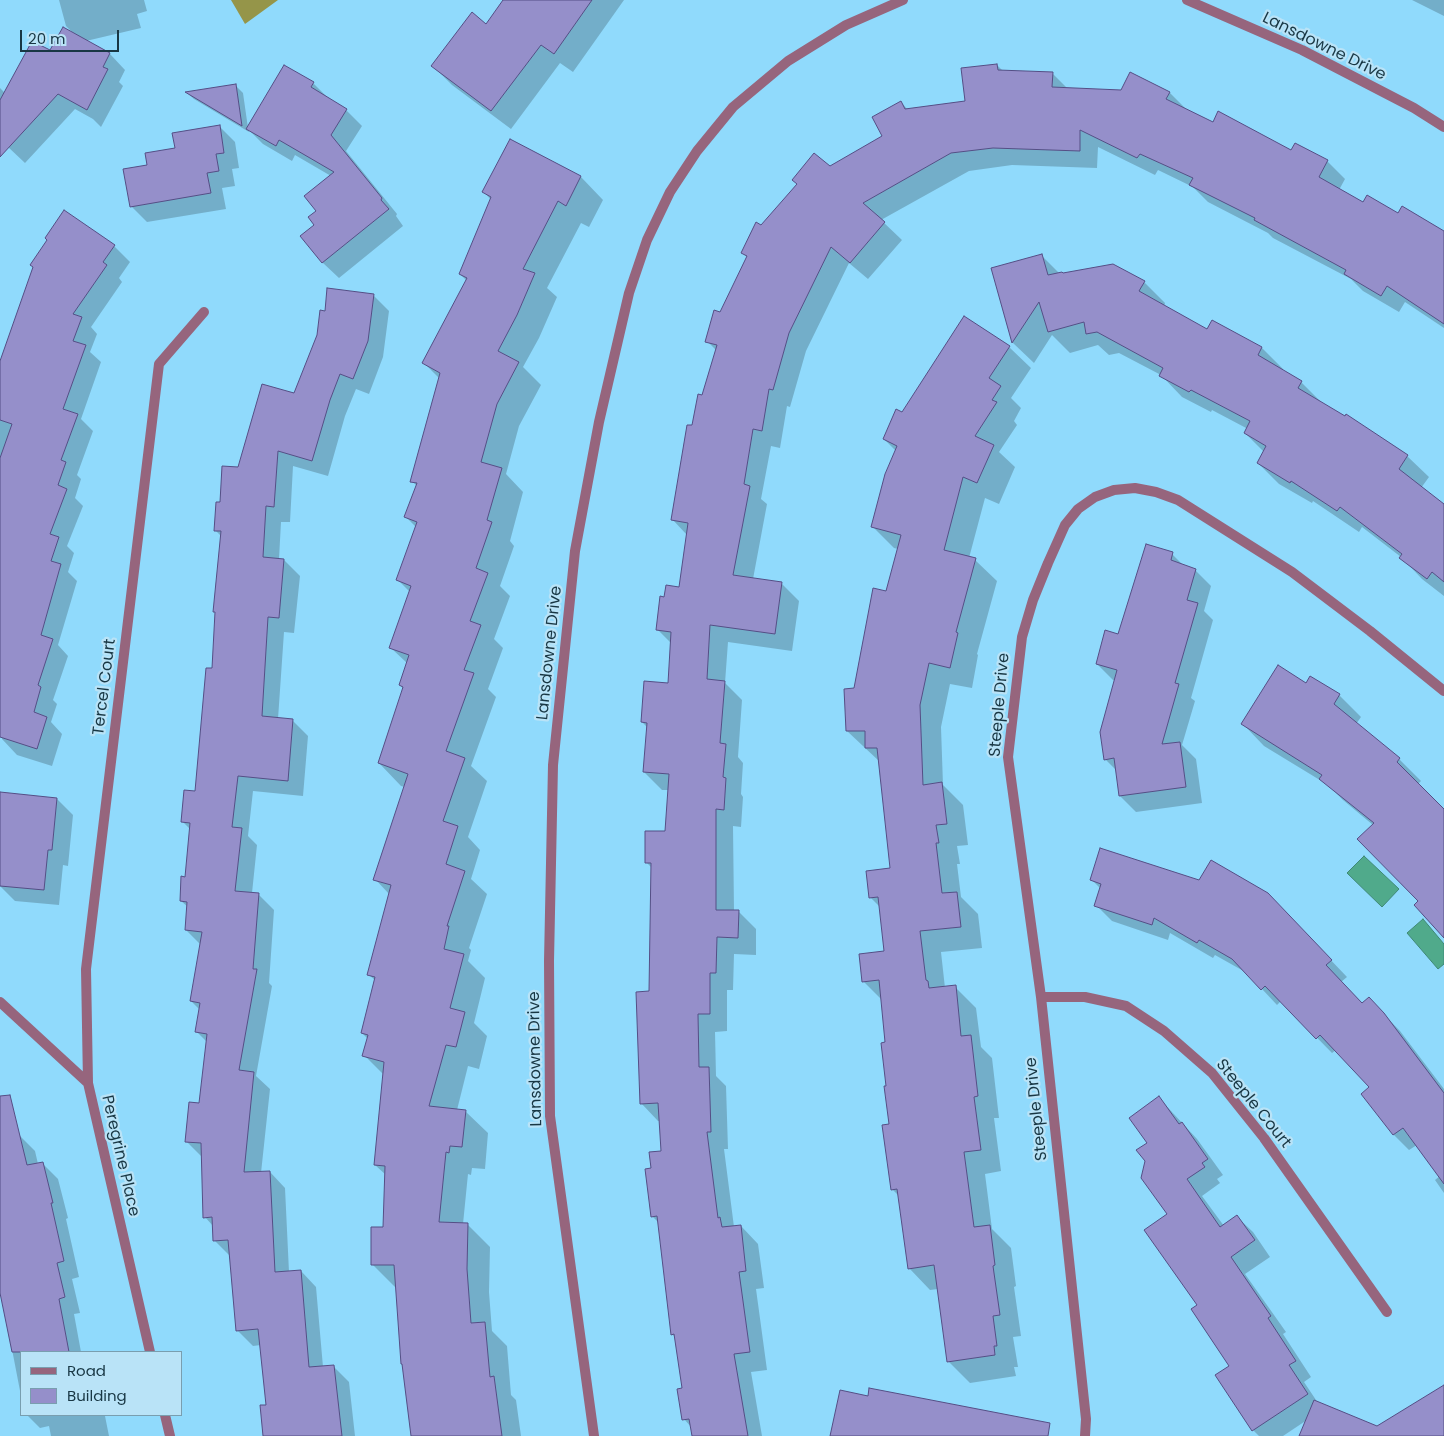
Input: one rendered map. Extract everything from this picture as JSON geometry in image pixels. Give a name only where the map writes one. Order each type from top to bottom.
[{"type":"street","name":"Lansdowne Drive","points":[[594,1436],[550,1116],[549,961],[554,756],[575,551],[599,422],[629,293],[647,240],[670,192],[696,151],[733,108],[788,60],[846,25],[903,0]]},
{"type":"street","name":"Lansdowne Drive","points":[[1187,0],[1302,50],[1414,108],[1444,127]]},
{"type":"street","name":"Tercel Court","points":[[88,1083],[86,969],[159,364],[204,312]]},
{"type":"street","name":"Steeple Drive","points":[[1085,1436],[1086,1419],[1041,997],[1008,757],[1022,637],[1033,600],[1065,525],[1078,510],[1095,497],[1114,490],[1135,488],[1156,492],[1178,500],[1292,572],[1444,691]]},
{"type":"street","name":"Steeple Court","points":[[1041,997],[1085,997],[1126,1006],[1164,1031],[1212,1073],[1264,1138],[1387,1312]]},
{"type":"street","name":"Peregrine Place","points":[[0,1002],[88,1083],[150,1351]]},
{"type":"street","points":[[165,1416],[170,1436]]},
{"type":"shaded area","points":[[231,0],[278,0],[245,24]]},
{"type":"shaded area","points":[[1364,856],[1399,889],[1382,907],[1347,873]]},
{"type":"shaded area","points":[[1423,919],[1444,944],[1444,964],[1438,969],[1407,933]]},
{"type":"building","points":[[503,0],[592,0],[554,54],[541,45],[491,111],[431,66],[472,12],[486,24]]},
{"type":"building","points":[[63,27],[110,53],[103,67],[108,69],[87,110],[58,94],[0,157],[0,100],[32,41],[50,50]]},
{"type":"building","points":[[997,64],[998,70],[1053,72],[1052,87],[1121,90],[1130,72],[1170,92],[1166,99],[1213,122],[1218,111],[1291,150],[1295,143],[1328,160],[1319,177],[1363,202],[1367,195],[1398,213],[1402,206],[1444,231],[1444,324],[1387,286],[1381,296],[1344,274],[1346,270],[1254,220],[1255,218],[1189,185],[1193,178],[1140,154],[1137,158],[1080,130],[1080,151],[993,148],[951,153],[863,203],[885,222],[850,263],[831,247],[789,333],[773,390],[769,389],[762,431],[753,429],[744,484],[750,486],[733,575],[782,582],[775,634],[710,625],[707,679],[725,681],[720,743],[726,744],[723,777],[726,778],[724,810],[716,809],[716,910],[739,910],[738,938],[717,937],[716,973],[710,973],[710,1014],[698,1014],[699,1067],[709,1067],[711,1132],[707,1132],[718,1218],[720,1217],[722,1227],[741,1225],[746,1271],[739,1272],[750,1352],[734,1354],[748,1436],[692,1436],[689,1419],[682,1420],[677,1389],[682,1388],[674,1334],[671,1335],[657,1216],[651,1217],[645,1169],[651,1168],[649,1152],[661,1151],[658,1103],[640,1104],[636,992],[649,991],[651,863],[645,863],[645,831],[665,831],[669,774],[643,772],[647,723],[641,722],[644,681],[668,683],[671,632],[656,630],[660,596],[664,597],[666,585],[679,587],[688,523],[671,520],[687,425],[692,425],[698,394],[702,395],[717,345],[705,342],[714,310],[720,312],[747,256],[741,253],[756,222],[761,225],[797,184],[792,180],[814,153],[830,166],[882,136],[872,117],[901,101],[905,109],[965,101],[961,68]]},
{"type":"building","points":[[284,65],[314,82],[311,87],[347,109],[331,135],[389,209],[322,263],[300,236],[314,225],[308,217],[316,211],[304,196],[334,172],[279,140],[276,146],[246,129]]},
{"type":"building","points":[[236,84],[242,126],[185,92]]},
{"type":"building","points":[[220,125],[224,153],[216,154],[219,171],[207,173],[211,193],[130,207],[123,169],[147,165],[145,153],[175,148],[172,133]]},
{"type":"building","points":[[510,139],[581,176],[566,206],[558,201],[523,269],[535,273],[517,315],[498,351],[519,362],[497,404],[481,462],[502,468],[487,520],[492,522],[476,568],[488,573],[470,621],[481,625],[464,670],[474,673],[446,751],[465,758],[443,821],[458,826],[446,864],[465,871],[447,926],[449,926],[444,949],[464,954],[450,1008],[465,1012],[456,1047],[446,1045],[429,1106],[466,1110],[462,1147],[450,1146],[449,1153],[446,1152],[439,1222],[468,1223],[467,1269],[471,1323],[485,1322],[490,1377],[494,1376],[502,1436],[411,1436],[401,1364],[394,1265],[371,1265],[371,1227],[383,1227],[385,1166],[374,1165],[384,1062],[362,1056],[368,1035],[361,1033],[375,977],[367,975],[391,885],[373,880],[408,774],[378,763],[403,687],[399,685],[409,655],[389,648],[411,586],[396,580],[417,522],[404,517],[417,483],[410,482],[440,373],[422,363],[467,278],[459,274],[491,197],[482,192]]},
{"type":"building","points":[[64,210],[115,245],[103,262],[107,265],[73,314],[82,317],[73,341],[86,345],[63,409],[78,414],[61,460],[66,462],[58,485],[67,489],[50,534],[59,537],[51,561],[61,564],[41,635],[53,639],[38,685],[41,687],[34,712],[47,717],[37,749],[0,737],[0,458],[12,424],[0,420],[0,361],[33,267],[30,265]]},
{"type":"building","points":[[1042,254],[1048,275],[1113,264],[1145,281],[1139,291],[1207,329],[1212,320],[1262,347],[1258,355],[1302,381],[1298,388],[1345,416],[1346,414],[1408,455],[1399,469],[1444,504],[1444,582],[1432,572],[1427,579],[1399,558],[1402,554],[1340,507],[1337,511],[1291,481],[1290,483],[1257,463],[1266,446],[1244,433],[1250,421],[1191,390],[1189,392],[1159,376],[1163,368],[1097,332],[1086,334],[1084,322],[1048,332],[1039,302],[1012,343],[991,268]]},
{"type":"building","points":[[327,288],[374,294],[368,341],[353,379],[340,374],[330,400],[312,461],[278,451],[274,507],[266,506],[263,557],[284,559],[279,618],[268,617],[262,716],[293,719],[288,781],[238,776],[232,827],[242,828],[235,891],[259,893],[253,969],[257,969],[239,1070],[254,1072],[244,1172],[270,1171],[275,1272],[301,1270],[309,1367],[334,1365],[342,1436],[263,1436],[260,1405],[266,1405],[258,1329],[236,1331],[228,1240],[213,1241],[212,1217],[203,1218],[201,1143],[185,1142],[189,1102],[199,1103],[207,1034],[195,1032],[200,1003],[190,1001],[202,932],[185,930],[187,902],[180,901],[181,876],[185,877],[190,823],[181,822],[184,790],[195,791],[206,668],[212,668],[215,612],[213,612],[221,531],[214,531],[216,502],[220,502],[222,466],[238,467],[262,384],[294,393],[317,335],[320,310],[325,311]]},
{"type":"building","points":[[964,316],[1010,346],[989,378],[1001,386],[992,400],[997,402],[975,436],[994,445],[977,483],[963,477],[944,550],[976,558],[956,632],[958,633],[950,668],[929,663],[920,705],[923,785],[942,782],[947,824],[936,825],[939,843],[936,843],[942,893],[957,892],[961,927],[920,931],[926,980],[928,981],[929,988],[956,985],[961,1036],[971,1035],[978,1096],[974,1097],[981,1150],[964,1152],[974,1227],[990,1225],[995,1265],[993,1266],[1000,1315],[993,1316],[997,1346],[994,1346],[995,1355],[947,1362],[934,1265],[908,1269],[897,1189],[891,1190],[882,1125],[889,1124],[881,1043],[885,1042],[879,980],[862,982],[859,954],[884,951],[878,897],[869,898],[866,871],[890,868],[877,748],[865,748],[865,731],[846,731],[844,689],[854,688],[873,588],[886,591],[901,535],[871,527],[885,474],[897,446],[883,439],[896,409],[902,412]]},
{"type":"building","points":[[1146,544],[1173,552],[1171,560],[1196,569],[1187,600],[1198,603],[1175,683],[1179,684],[1162,744],[1180,742],[1186,787],[1119,796],[1114,758],[1104,760],[1100,732],[1117,670],[1096,664],[1105,630],[1118,634]]},
{"type":"building","points":[[1278,665],[1306,683],[1310,676],[1340,694],[1334,704],[1400,758],[1397,762],[1444,809],[1444,938],[1414,905],[1418,901],[1357,839],[1374,823],[1319,779],[1322,775],[1241,724]]},
{"type":"building","points":[[0,792],[57,798],[52,850],[48,850],[44,890],[0,886]]},
{"type":"building","points":[[1100,848],[1199,880],[1211,860],[1268,893],[1332,960],[1326,965],[1362,1003],[1369,997],[1384,1013],[1444,1093],[1444,1184],[1403,1128],[1393,1135],[1361,1094],[1369,1087],[1320,1035],[1316,1039],[1265,986],[1261,990],[1232,959],[1199,940],[1197,943],[1154,918],[1152,925],[1094,906],[1101,884],[1090,880]]},
{"type":"building","points":[[10,1095],[27,1165],[43,1162],[64,1261],[57,1263],[65,1297],[59,1299],[69,1351],[12,1352],[0,1293],[0,1096]]},
{"type":"building","points":[[1159,1096],[1179,1124],[1182,1122],[1208,1159],[1202,1163],[1205,1167],[1187,1179],[1220,1227],[1237,1215],[1255,1240],[1231,1257],[1271,1316],[1268,1318],[1296,1361],[1289,1365],[1308,1394],[1252,1431],[1215,1375],[1229,1366],[1191,1309],[1197,1305],[1144,1230],[1167,1214],[1141,1178],[1145,1161],[1136,1150],[1147,1143],[1129,1118]]},
{"type":"building","points":[[1444,1385],[1444,1436],[1299,1436],[1314,1400],[1377,1426]]},
{"type":"building","points":[[869,1388],[1050,1423],[1048,1436],[830,1436],[840,1390],[868,1396]]}]
